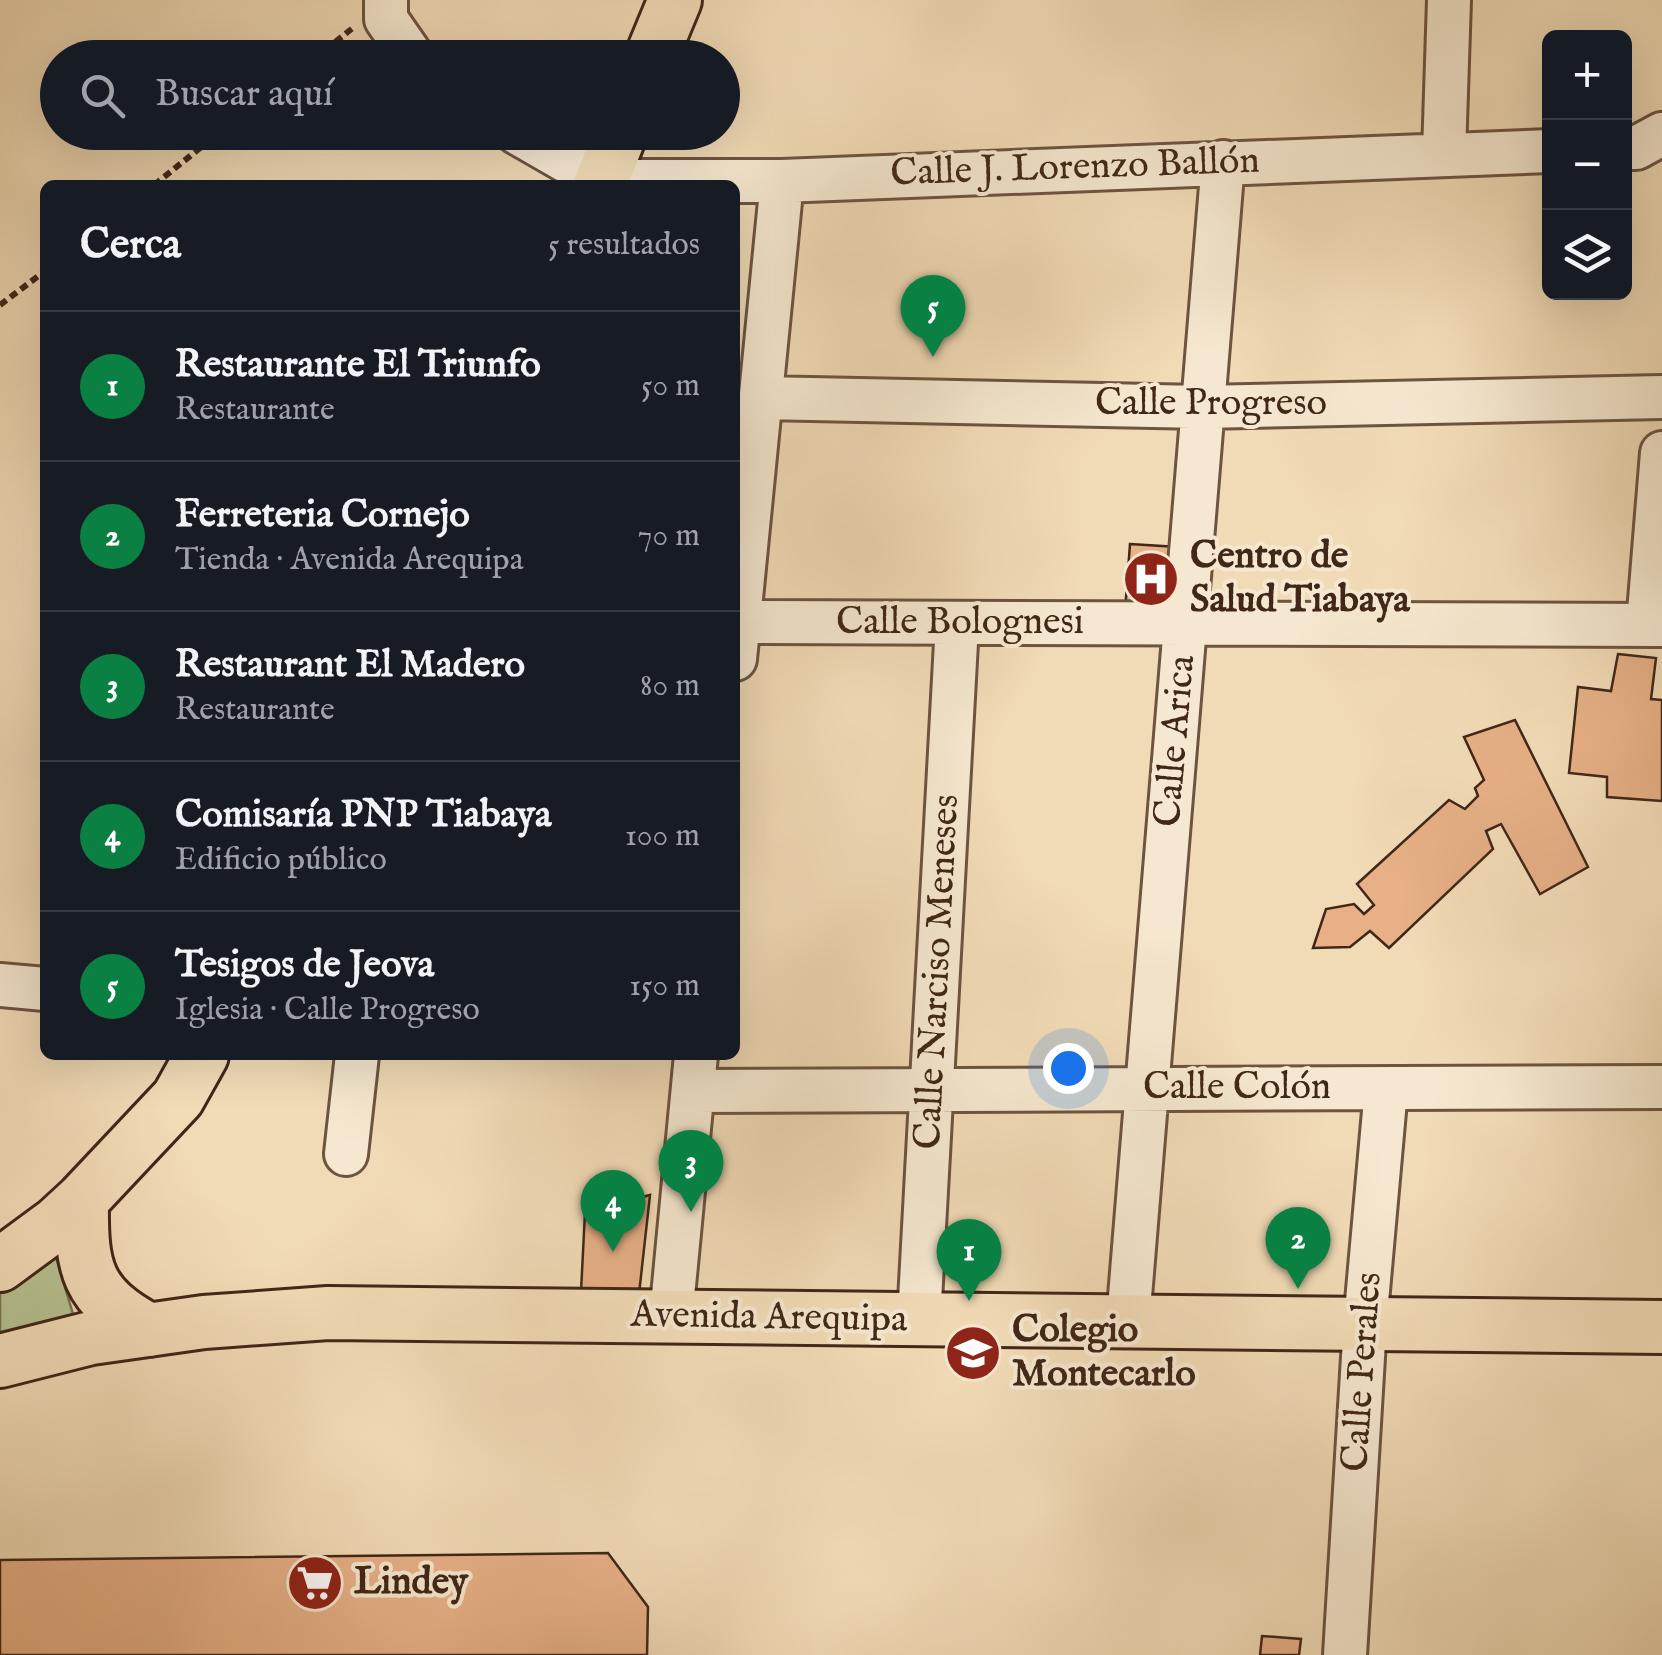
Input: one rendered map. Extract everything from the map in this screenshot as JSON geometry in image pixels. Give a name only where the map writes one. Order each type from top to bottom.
[{"type":"main road","points":[[659,40],[675,0]]},
{"type":"main road","points":[[601,180],[614,150]]},
{"type":"main road","points":[[0,1265],[82,1200],[178,1098],[199,1060]]},
{"type":"main road","points":[[82,1200],[81,1231],[91,1279],[104,1300],[148,1330]]},
{"type":"main road","name":"Avenida Arequipa","points":[[0,1361],[91,1338],[204,1322],[328,1312],[1662,1327]]},
{"type":"street","points":[[386,0],[386,19],[401,40]]},
{"type":"street","points":[[1444,154],[1450,0]]},
{"type":"street","points":[[1632,148],[1662,134]]},
{"type":"street","points":[[546,150],[595,180]]},
{"type":"street","name":"Calle J. Lorenzo Ballón","points":[[740,181],[1542,151]]},
{"type":"street","name":"Calle Arica","points":[[1128,1321],[1224,162]]},
{"type":"street","points":[[740,611],[782,180]]},
{"type":"street","name":"Calle Progreso","points":[[761,398],[1203,407],[1662,397]]},
{"type":"street","points":[[1655,626],[1662,453]]},
{"type":"street","name":"Calle Bolognesi","points":[[740,641],[957,624],[1655,626]]},
{"type":"street","name":"Calle Narciso Meneses","points":[[919,1319],[957,624]]},
{"type":"street","points":[[0,985],[40,989]]},
{"type":"street","points":[[346,1154],[356,1060]]},
{"type":"street","points":[[671,1316],[695,1073]]},
{"type":"street","name":"Calle Colón","points":[[695,1073],[932,1092],[1662,1087]]},
{"type":"street","name":"Calle Perales","points":[[1345,1655],[1365,1324],[1386,1089]]},
{"type":"path","points":[[160,180],[198,150]]},
{"type":"path","points":[[0,305],[40,275]]},
{"type":"green space","points":[[52,1244],[73,1314],[0,1333],[0,1281]]},
{"type":"building","name":"Centro de Salud Tiabaya","points":[[1130,544],[1178,547],[1173,614],[1125,611]]},
{"type":"building","points":[[1618,654],[1656,658],[1651,699],[1662,700],[1662,801],[1607,797],[1607,777],[1569,773],[1578,687],[1611,691]]},
{"type":"building","points":[[1515,720],[1588,867],[1540,894],[1501,824],[1486,831],[1493,849],[1389,948],[1370,931],[1350,947],[1313,948],[1326,909],[1354,904],[1364,914],[1374,905],[1357,884],[1449,800],[1465,809],[1478,796],[1475,788],[1484,780],[1464,737]]},
{"type":"building","points":[[650,1195],[639,1294],[581,1292],[585,1212]]},
{"type":"building","name":"Lindey","points":[[608,1553],[648,1607],[647,1655],[0,1655],[0,1560]]},
{"type":"building","points":[[1262,1636],[1301,1639],[1299,1655],[1260,1655]]},
{"type":"place","name":"Tesigos de Jeova","points":[[933,357]]},
{"type":"place","name":"Centro de Salud Tiabaya","points":[[1151,579]]},
{"type":"place","name":"Restaurant El Madero","points":[[691,1212]]},
{"type":"place","name":"Comisaría PNP Tiabaya","points":[[613,1252]]},
{"type":"place","name":"Ferreteria Cornejo","points":[[1298,1289]]},
{"type":"place","name":"Restaurante El Triunfo","points":[[969,1301]]},
{"type":"place","name":"Colegio Montecarlo","points":[[973,1353]]},
{"type":"place","name":"Lindey","points":[[315,1583]]}]
